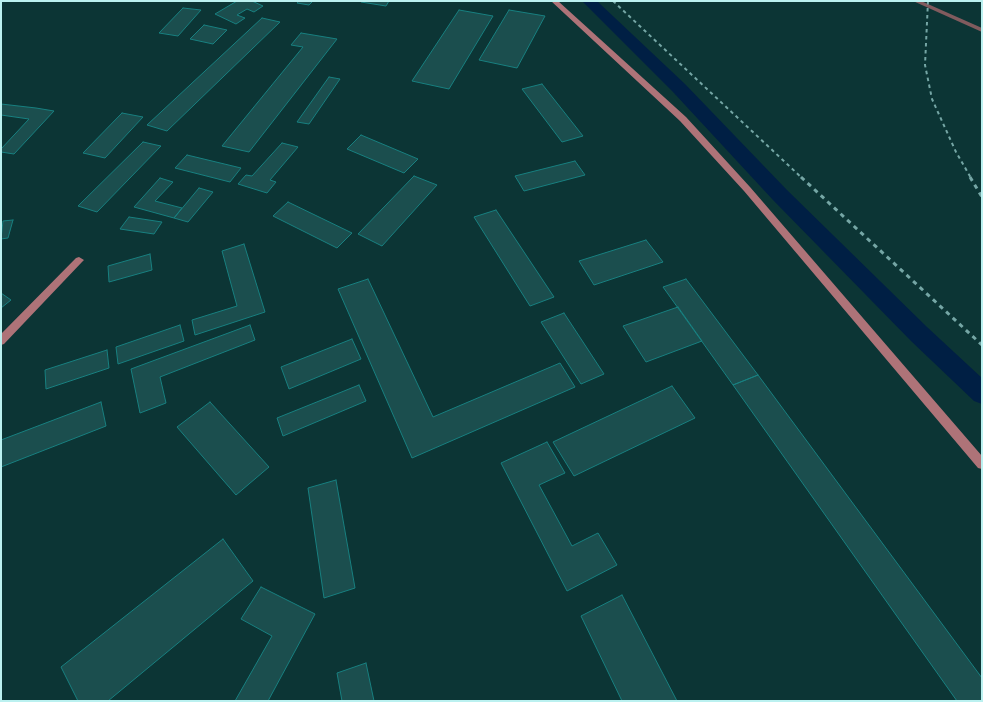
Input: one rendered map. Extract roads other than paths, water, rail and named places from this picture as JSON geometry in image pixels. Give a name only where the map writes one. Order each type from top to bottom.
[{"type":"street","points":[[554,1],[683,120],[742,183],[982,464]]},
{"type":"street","points":[[916,1],[982,30]]},
{"type":"street","points":[[1,341],[79,260]]},
{"type":"waterway","points":[[589,1],[679,88],[780,195],[919,334],[982,393]]},
{"type":"railway","points":[[613,1],[802,178]]},
{"type":"railway","points":[[928,1],[925,65],[932,99],[956,152],[971,178]]},
{"type":"railway","points":[[801,177],[982,345]]},
{"type":"railway","points":[[970,177],[982,197]]}]
